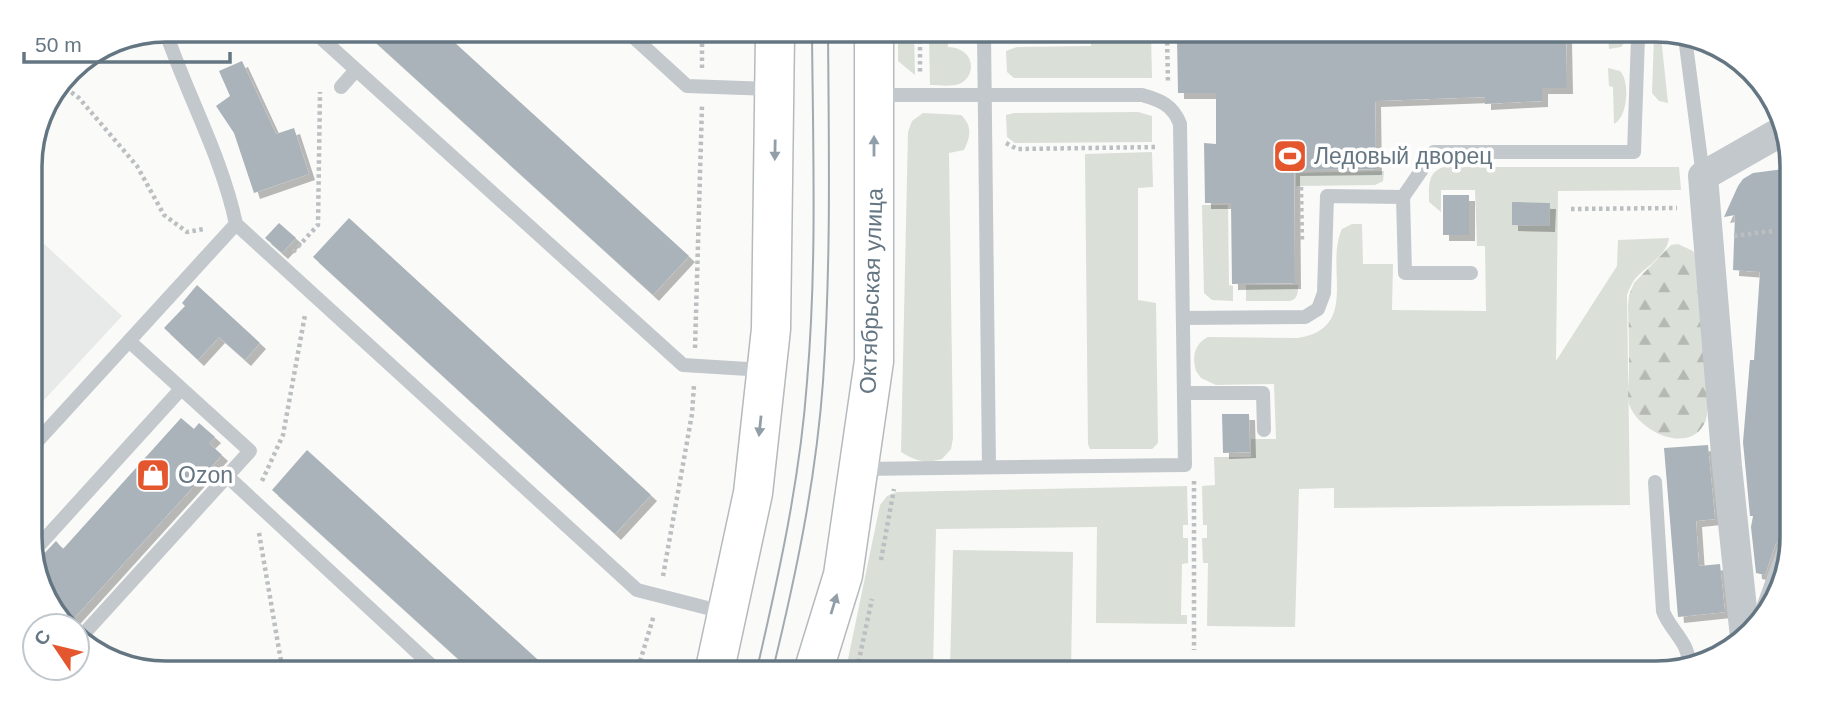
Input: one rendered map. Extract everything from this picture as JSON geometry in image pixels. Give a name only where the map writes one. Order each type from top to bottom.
[{"type":"main road","points":[[717,661],[753,493],[771,329],[775,42]]},
{"type":"main road","name":"Октябрьская улица","points":[[816,661],[843,575],[874,362],[874,42]]},
{"type":"street","points":[[1744,625],[1727,466],[1703,176],[1776,135]]},
{"type":"lane","points":[[169,42],[228,193],[236,224],[637,590],[728,613]]},
{"type":"lane","points":[[328,42],[683,365],[767,370]]},
{"type":"lane","points":[[639,42],[687,86],[775,89]]},
{"type":"lane","points":[[984,42],[989,467]]},
{"type":"lane","points":[[1471,273],[1405,273],[1404,197],[1434,152],[1634,152],[1638,42]]},
{"type":"lane","points":[[1686,46],[1703,176]]},
{"type":"lane","points":[[341,87],[356,70]]},
{"type":"lane","points":[[858,469],[1185,465],[1180,124],[1176,113],[1168,104],[1142,94],[874,95]]},
{"type":"lane","points":[[1183,318],[1305,317],[1318,309],[1324,293],[1327,197],[1404,197]]},
{"type":"lane","points":[[42,436],[236,224]]},
{"type":"lane","points":[[91,626],[250,451],[129,341]]},
{"type":"lane","points":[[42,542],[181,389]]},
{"type":"lane","points":[[1184,393],[1263,393],[1264,430]]},
{"type":"lane","points":[[227,476],[426,661]]},
{"type":"lane","points":[[1655,482],[1663,611],[1666,620],[1684,643],[1689,657]]},
{"type":"path","points":[[281,266],[318,225],[320,42]]},
{"type":"path","points":[[1167,42],[1168,83]]},
{"type":"path","points":[[1168,57],[1177,56]]},
{"type":"path","points":[[68,90],[79,98],[137,166],[164,215],[187,232],[236,224]]},
{"type":"path","points":[[1003,137],[1006,143],[1017,149],[1157,147]]},
{"type":"path","points":[[1301,187],[1303,251]]},
{"type":"path","points":[[1571,209],[1706,208]]},
{"type":"path","points":[[1709,239],[1772,232]]},
{"type":"path","points":[[281,661],[253,501],[283,435],[309,292]]},
{"type":"path","points":[[1185,465],[1195,483],[1194,650]]},
{"type":"shaded area","points":[[42,242],[122,316],[42,402]]},
{"type":"green space","points":[[898,42],[914,42],[915,75],[898,61]]},
{"type":"green space","points":[[929,42],[948,42],[948,47],[964,52],[969,57],[971,69],[965,80],[952,85],[930,85]]},
{"type":"green space","points":[[1091,42],[1151,42],[1152,78],[1014,78],[1007,72],[1006,51],[1017,47],[1091,46]]},
{"type":"green space","points":[[1608,42],[1625,42],[1621,47],[1609,49]]},
{"type":"green space","points":[[1654,42],[1662,42],[1668,103],[1659,101],[1652,93]]},
{"type":"green space","points":[[1608,68],[1620,71],[1626,90],[1625,107],[1614,124],[1613,87],[1609,86]]},
{"type":"green space","points":[[1138,112],[1152,116],[1152,142],[1015,143],[1007,137],[1006,115],[1014,113]]},
{"type":"green space","points":[[923,113],[961,115],[969,131],[964,150],[949,153],[953,438],[951,449],[942,459],[931,461],[916,459],[901,452],[908,132],[912,121]]},
{"type":"green space","points":[[1152,152],[1153,187],[1138,188],[1138,300],[1156,303],[1158,443],[1152,449],[1090,449],[1085,154]]},
{"type":"green space","points":[[1444,167],[1679,167],[1681,190],[1558,191],[1556,361],[1617,266],[1618,240],[1669,238],[1664,250],[1635,279],[1627,295],[1630,505],[1334,508],[1334,488],[1299,489],[1295,627],[1207,626],[1208,563],[1203,563],[1202,538],[1207,538],[1207,525],[1203,525],[1202,486],[1215,485],[1214,457],[1251,457],[1251,439],[1276,439],[1274,384],[1216,385],[1201,378],[1195,366],[1197,347],[1208,337],[1298,338],[1317,332],[1329,322],[1335,309],[1338,244],[1342,229],[1352,224],[1362,224],[1363,264],[1393,264],[1392,310],[1486,311],[1485,246],[1477,246],[1475,190],[1441,190],[1441,212],[1429,202],[1432,176]]},
{"type":"green space","points":[[1384,171],[1383,181],[1375,185],[1296,186],[1296,173]]},
{"type":"green space","points":[[1202,205],[1228,205],[1229,285],[1233,286],[1233,301],[1212,300],[1204,293]]},
{"type":"green space","points":[[1678,244],[1693,251],[1698,258],[1708,404],[1706,420],[1699,431],[1678,439],[1654,431],[1643,424],[1629,404],[1628,306],[1634,283],[1671,245]]},
{"type":"green space","points":[[1246,285],[1298,285],[1298,293],[1295,299],[1290,301],[1246,301]]},
{"type":"green space","points":[[1187,486],[1188,525],[1183,525],[1183,538],[1188,538],[1188,563],[1182,564],[1181,615],[1187,615],[1187,624],[1096,623],[1097,527],[936,529],[933,661],[848,661],[880,505],[887,496],[897,492]]},
{"type":"green space","points":[[953,550],[1073,552],[1071,661],[950,661]]},
{"type":"building","points":[[375,42],[454,42],[689,256],[653,295]]},
{"type":"building","name":"Ледовый дворец","points":[[1177,42],[1566,42],[1567,88],[1542,88],[1542,101],[1485,104],[1485,97],[1375,101],[1376,169],[1294,170],[1295,283],[1232,284],[1231,203],[1205,203],[1204,143],[1216,144],[1216,93],[1178,93]]},
{"type":"building","points":[[242,61],[276,134],[294,128],[309,174],[254,193],[234,133],[216,106],[230,96],[219,71]]},
{"type":"building","points":[[1780,169],[1780,537],[1765,575],[1756,573],[1751,527],[1753,516],[1750,516],[1743,442],[1750,360],[1754,360],[1760,272],[1733,270],[1735,215],[1724,217],[1738,186],[1753,173]]},
{"type":"building","points":[[1443,195],[1469,195],[1469,235],[1443,235]]},
{"type":"building","points":[[1512,202],[1550,203],[1549,226],[1512,225]]},
{"type":"building","points":[[349,218],[651,495],[615,534],[313,257]]},
{"type":"building","points":[[279,223],[296,238],[282,253],[265,238]]},
{"type":"building","points":[[197,285],[260,343],[245,360],[219,337],[198,360],[164,328],[185,306],[182,303]]},
{"type":"building","points":[[1222,414],[1249,414],[1250,452],[1223,453]]},
{"type":"building","points":[[181,418],[194,429],[199,423],[215,437],[209,443],[222,455],[80,612],[68,612],[49,577],[43,555],[56,541],[63,549]]},
{"type":"building","points":[[1708,445],[1715,519],[1696,521],[1699,566],[1720,564],[1725,612],[1678,617],[1664,448]]},
{"type":"building","points":[[307,450],[539,661],[460,661],[272,490]]},
{"type":"tram line","points":[[759,661],[781,562],[804,418],[813,251],[812,42]]},
{"type":"tram line","points":[[775,661],[804,527],[820,418],[826,338],[828,251],[828,42]]},
{"type":"place","name":"Ледовый дворец","points":[[1290,156]]},
{"type":"place","name":"Ozon","points":[[153,475]]}]
